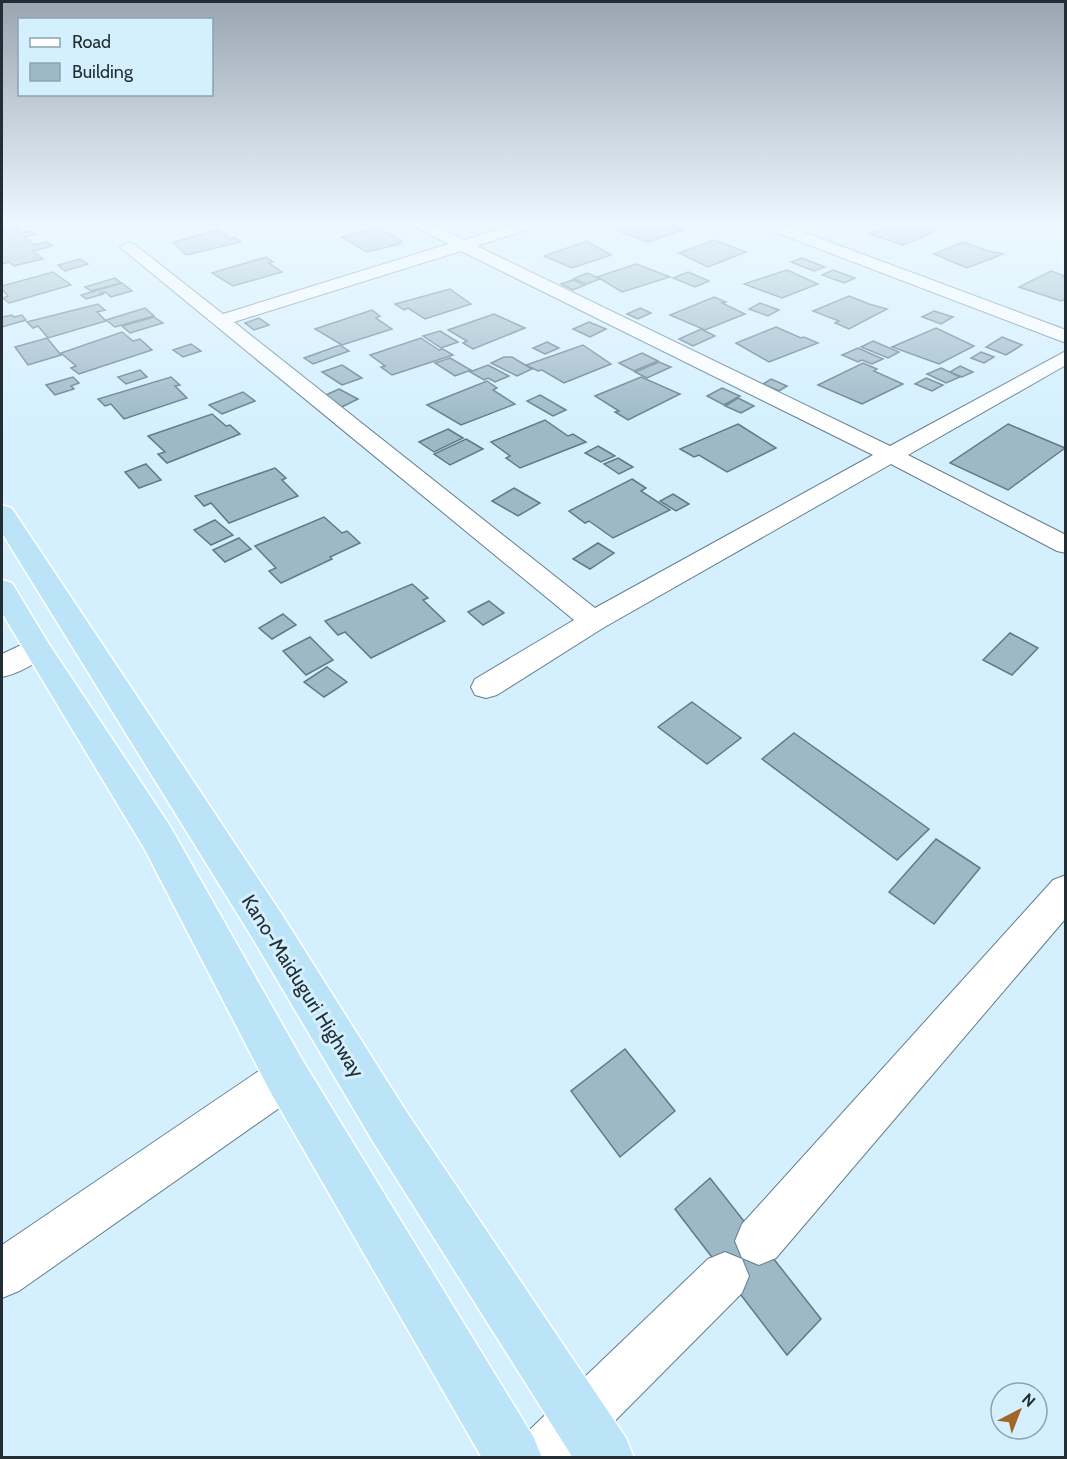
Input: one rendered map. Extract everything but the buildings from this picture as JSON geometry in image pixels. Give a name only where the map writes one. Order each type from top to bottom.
[{"type":"highway","name":"Kano-Maiduguri Highway","points":[[2,513],[267,926],[388,1124],[592,1437]]},
{"type":"highway","points":[[2,589],[19,658],[156,837],[287,1077],[514,1458]]},
{"type":"street","points":[[182,291],[593,621]]},
{"type":"street","points":[[219,321],[315,291]]},
{"type":"street","points":[[552,291],[889,454],[1065,544]]},
{"type":"street","points":[[944,291],[1065,337]]},
{"type":"street","points":[[486,687],[593,621],[1065,357]]},
{"type":"street","points":[[539,1458],[592,1437],[742,1258],[1065,891]]},
{"type":"street","points":[[2,1274],[287,1077]]}]
